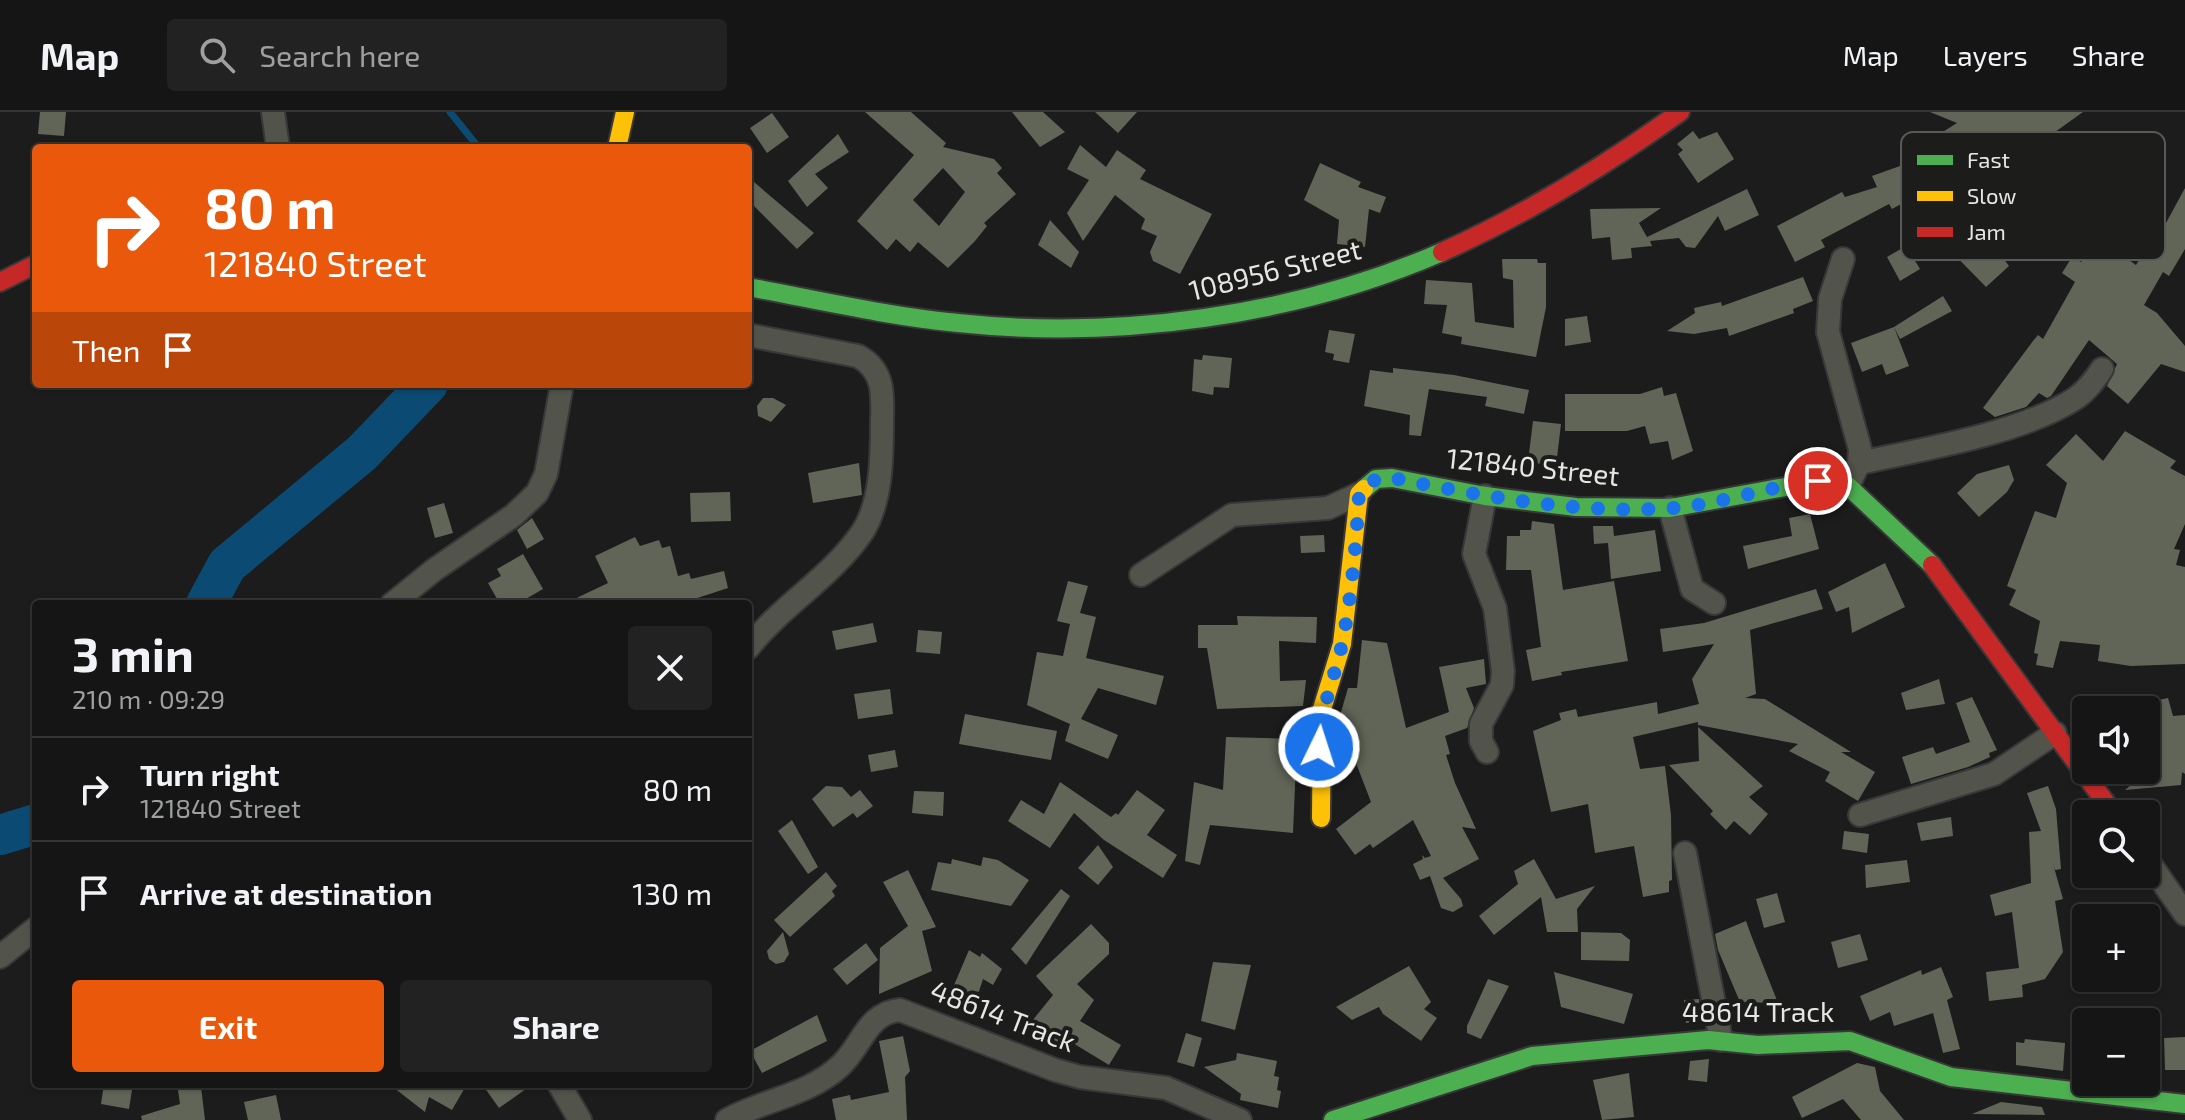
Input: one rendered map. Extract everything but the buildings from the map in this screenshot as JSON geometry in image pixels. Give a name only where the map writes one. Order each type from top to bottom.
[{"type":"street","points":[[273,112],[277,144]]},
{"type":"street","name":"108956 Street","points":[[752,288],[959,323],[1062,326],[1181,321],[1247,311],[1328,291],[1418,260],[1561,194],[1627,152],[1680,112]]},
{"type":"street","points":[[618,144],[628,114]]},
{"type":"street","points":[[1843,259],[1830,299],[1828,332],[1860,449],[1859,463],[1848,486],[1923,553],[2104,800]]},
{"type":"street","points":[[0,282],[32,266]]},
{"type":"street","points":[[752,336],[858,356],[869,362],[883,391],[875,500],[861,534],[831,566],[770,620],[752,643]]},
{"type":"street","points":[[1859,463],[1983,435],[2052,410],[2073,400],[2091,386],[2102,369]]},
{"type":"street","points":[[397,600],[514,515],[537,493],[546,474],[561,388]]},
{"type":"street","name":"121840 Street","points":[[1359,494],[1376,479],[1392,478],[1485,496],[1576,507],[1670,508],[1702,505],[1787,484],[1818,481],[1848,486]]},
{"type":"street","points":[[1141,575],[1232,515],[1328,508],[1359,494]]},
{"type":"street","points":[[1321,818],[1321,718],[1342,644],[1359,494]]},
{"type":"street","points":[[1485,496],[1474,554],[1495,608],[1503,671],[1502,685],[1481,724],[1481,741],[1487,752]]},
{"type":"street","points":[[1670,508],[1692,589],[1714,603]]},
{"type":"street","points":[[419,583],[426,600]]},
{"type":"street","points":[[1860,815],[1994,774],[2055,733]]},
{"type":"street","points":[[1685,853],[1721,1040]]},
{"type":"street","points":[[2160,878],[2185,914]]},
{"type":"street","points":[[0,957],[32,931]]},
{"type":"street","name":"48614 Track","points":[[727,1120],[767,1100],[818,1083],[842,1064],[877,1017],[900,1010],[1055,1070],[1080,1077],[1166,1088],[1240,1120]]},
{"type":"street","name":"48614 Track","points":[[1333,1120],[1532,1056],[1646,1043],[1721,1040],[1758,1045],[1850,1041],[1883,1050],[1951,1077],[2185,1104]]},
{"type":"street","points":[[561,1088],[580,1120]]},
{"type":"waterway","points":[[450,112],[476,144]]},
{"type":"waterway","points":[[208,600],[227,565],[362,453],[424,388]]},
{"type":"waterway","points":[[0,835],[32,825]]},
{"type":"traffic: fast","points":[[752,288],[879,312],[958,323],[1080,328],[1143,325],[1266,307],[1386,274],[1442,252]]},
{"type":"traffic: fast","points":[[1364,489],[1376,479],[1392,478],[1485,496],[1576,507],[1670,508],[1818,481],[1848,486],[1932,565]]},
{"type":"traffic: fast","points":[[1333,1120],[1532,1056],[1708,1040],[1758,1045],[1850,1041],[1951,1077],[2185,1104]]},
{"type":"traffic: slow","points":[[618,144],[625,112]]},
{"type":"traffic: slow","points":[[1321,818],[1322,709],[1342,644],[1359,494],[1364,489]]},
{"type":"traffic: jam","points":[[1442,252],[1565,188],[1680,112]]},
{"type":"traffic: jam","points":[[0,282],[32,266]]},
{"type":"traffic: jam","points":[[1932,565],[2104,800]]},
{"type":"route","points":[[1319,747],[1322,709],[1342,644],[1359,494],[1376,479],[1392,478],[1485,496],[1576,507],[1670,508],[1702,505],[1756,490],[1818,481]]}]
